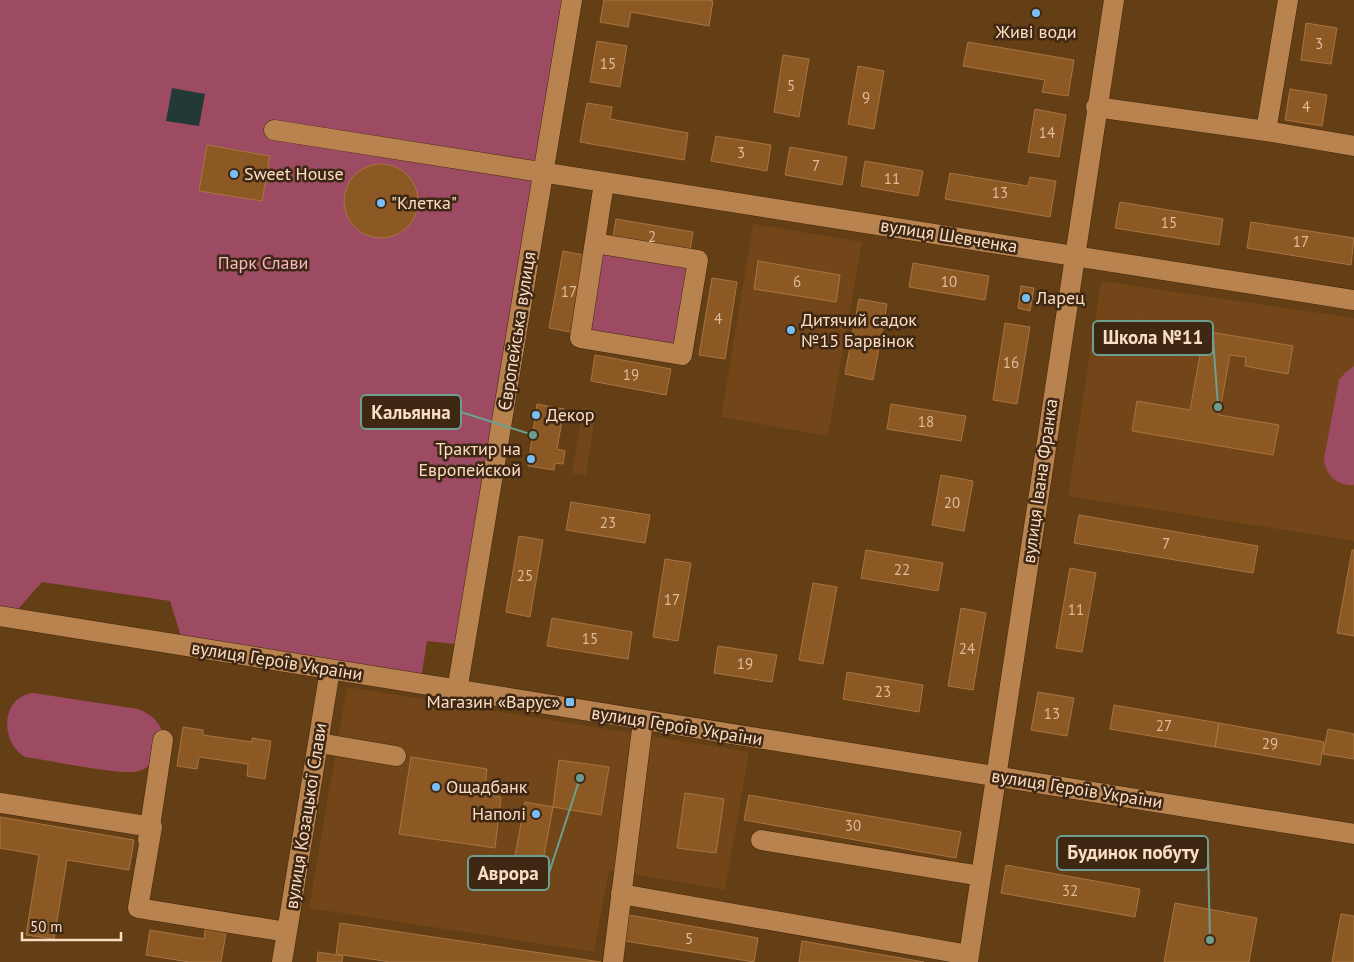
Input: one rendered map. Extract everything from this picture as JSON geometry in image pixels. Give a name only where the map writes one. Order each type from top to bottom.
[{"type":"street","name":"Європейська вулиця","points":[[457,691],[572,0]]},
{"type":"street","name":"вулиця Івана Франка","points":[[968,958],[997,776],[1073,256],[1114,0]]},
{"type":"street","points":[[1266,131],[1288,0]]},
{"type":"street","points":[[1096,107],[1266,131],[1354,146]]},
{"type":"street","name":"вулиця Шевченка","points":[[274,130],[1354,300]]},
{"type":"street","points":[[595,243],[698,260],[682,356],[580,338],[604,183]]},
{"type":"street","name":"вулиця Героїв України","points":[[0,616],[1354,834]]},
{"type":"street","name":"вулиця Козацької Слави","points":[[282,962],[330,670]]},
{"type":"street","points":[[613,962],[643,721]]},
{"type":"street","points":[[138,908],[163,740]]},
{"type":"street","points":[[318,743],[396,756]]},
{"type":"street","points":[[0,803],[152,827],[138,908]]},
{"type":"street","points":[[761,840],[981,876]]},
{"type":"street","points":[[621,894],[968,958]]},
{"type":"street","points":[[138,908],[287,932]]},
{"type":"shaded area","name":"Дитячий садок №15 Барвінок","points":[[753,224],[862,242],[828,436],[721,417]]},
{"type":"shaded area","points":[[1101,281],[1354,318],[1354,541],[1068,496]]},
{"type":"shaded area","points":[[583,407],[596,410],[586,475],[572,473]]},
{"type":"shaded area","points":[[347,687],[749,752],[725,890],[609,870],[594,952],[309,908]]},
{"type":"green space","name":"Парк Слави","points":[[0,0],[572,0],[465,645],[427,641],[420,685],[184,646],[170,601],[42,582],[11,617],[0,615]]},
{"type":"green space","points":[[599,250],[683,262],[691,272],[680,339],[671,345],[589,330]]},
{"type":"green space","points":[[1354,366],[1354,485],[1348,485],[1342,484],[1329,474],[1324,458],[1339,380]]},
{"type":"green space","points":[[33,693],[143,711],[159,724],[163,734],[161,750],[156,759],[144,769],[130,772],[101,770],[25,757],[11,742],[7,721],[9,711],[14,703],[22,696]]},
{"type":"water","points":[[172,88],[205,94],[199,126],[166,121]]},
{"type":"building","points":[[604,0],[713,1],[709,26],[631,12],[628,27],[600,22]]},
{"type":"building","points":[[1306,23],[1337,28],[1331,64],[1301,60]]},
{"type":"building","points":[[597,41],[627,46],[620,87],[590,82]]},
{"type":"building","points":[[968,42],[1074,60],[1068,96],[1042,92],[1045,80],[963,66]]},
{"type":"building","points":[[783,55],[809,59],[799,117],[774,112]]},
{"type":"building","points":[[858,66],[884,71],[874,129],[848,124]]},
{"type":"building","points":[[1290,89],[1327,95],[1322,126],[1285,120]]},
{"type":"building","points":[[587,103],[612,107],[610,119],[688,133],[684,160],[580,142]]},
{"type":"building","points":[[1035,109],[1066,115],[1059,157],[1028,152]]},
{"type":"building","points":[[716,136],[771,145],[767,171],[711,161]]},
{"type":"building","name":"Sweet House","points":[[207,145],[270,156],[262,201],[199,191]]},
{"type":"building","points":[[790,147],[847,157],[842,185],[785,175]]},
{"type":"building","points":[[865,161],[923,171],[918,196],[861,186]]},
{"type":"building","name":"\"Клетка\"","points":[[381,164],[402,170],[412,180],[418,201],[412,222],[402,232],[381,238],[360,232],[350,222],[344,201],[350,180],[360,170]]},
{"type":"building","points":[[950,173],[1028,186],[1030,177],[1056,181],[1050,217],[945,199]]},
{"type":"building","points":[[1120,202],[1223,219],[1219,245],[1115,228]]},
{"type":"building","points":[[616,219],[693,232],[689,256],[612,242]]},
{"type":"building","points":[[1251,222],[1354,238],[1351,265],[1247,248]]},
{"type":"building","points":[[563,251],[589,256],[576,333],[549,328]]},
{"type":"building","points":[[758,261],[840,275],[836,302],[754,289]]},
{"type":"building","points":[[913,263],[989,276],[985,300],[909,287]]},
{"type":"building","points":[[712,278],[737,282],[725,359],[699,355]]},
{"type":"building","name":"Ларец","points":[[1021,286],[1034,288],[1030,311],[1018,308]]},
{"type":"building","points":[[859,299],[887,304],[873,380],[845,374]]},
{"type":"building","points":[[1141,320],[1293,346],[1288,374],[1245,366],[1246,357],[1230,355],[1219,415],[1279,425],[1273,455],[1132,431],[1137,401],[1190,410],[1201,350],[1184,347],[1182,356],[1136,348]]},
{"type":"building","points":[[1005,323],[1030,327],[1017,404],[993,400]]},
{"type":"building","points":[[595,355],[671,369],[666,395],[591,381]]},
{"type":"building","points":[[537,404],[564,409],[557,449],[565,451],[563,464],[555,463],[554,470],[528,466]]},
{"type":"building","points":[[891,404],[966,416],[961,441],[887,429]]},
{"type":"building","points":[[941,475],[973,481],[964,531],[932,525]]},
{"type":"building","points":[[571,502],[650,515],[645,543],[566,530]]},
{"type":"building","points":[[1079,515],[1258,546],[1253,573],[1074,543]]},
{"type":"building","points":[[519,536],[543,540],[530,617],[506,612]]},
{"type":"building","points":[[866,550],[943,563],[938,591],[861,578]]},
{"type":"building","points":[[1352,550],[1354,550],[1354,636],[1337,633]]},
{"type":"building","points":[[665,559],[691,563],[678,641],[653,637]]},
{"type":"building","points":[[1070,568],[1096,573],[1082,652],[1056,648]]},
{"type":"building","points":[[813,583],[837,587],[823,664],[799,660]]},
{"type":"building","points":[[961,608],[986,613],[973,690],[948,686]]},
{"type":"building","points":[[552,618],[632,632],[628,659],[547,646]]},
{"type":"building","points":[[718,646],[777,655],[772,682],[714,673]]},
{"type":"building","points":[[847,672],[923,685],[919,712],[843,699]]},
{"type":"building","points":[[1038,692],[1074,698],[1067,736],[1031,730]]},
{"type":"building","points":[[1114,705],[1219,723],[1215,747],[1110,729]]},
{"type":"building","points":[[1219,723],[1324,742],[1320,765],[1215,747]]},
{"type":"building","points":[[183,727],[203,730],[203,735],[252,742],[252,738],[271,741],[265,779],[247,776],[248,764],[199,757],[197,769],[177,766]]},
{"type":"building","points":[[1328,729],[1354,734],[1354,759],[1323,754]]},
{"type":"building","points":[[411,757],[487,769],[484,794],[501,797],[495,848],[399,834]]},
{"type":"building","points":[[559,760],[609,767],[601,815],[553,807]]},
{"type":"building","points":[[685,793],[724,799],[716,853],[677,848]]},
{"type":"building","points":[[749,795],[961,832],[956,858],[744,820]]},
{"type":"building","points":[[525,802],[553,807],[543,861],[515,856]]},
{"type":"building","points":[[0,817],[134,840],[129,870],[67,860],[54,939],[26,935],[39,855],[0,848]]},
{"type":"building","points":[[1006,865],[1140,889],[1135,917],[1001,893]]},
{"type":"building","points":[[1175,903],[1257,918],[1249,962],[1164,962]]},
{"type":"building","points":[[624,914],[758,938],[754,962],[619,940]]},
{"type":"building","points":[[1341,914],[1354,916],[1354,962],[1332,962]]},
{"type":"building","points":[[206,923],[227,927],[221,962],[189,962],[146,955],[150,930],[204,939]]},
{"type":"building","points":[[340,923],[601,962],[391,962],[336,954]]},
{"type":"building","points":[[802,941],[924,962],[799,962]]},
{"type":"building","points":[[318,952],[343,956],[342,962],[317,962]]},
{"type":"place","name":"Живі води","points":[[1036,13]]},
{"type":"place","name":"Sweet House","points":[[234,174]]},
{"type":"place","name":"\"Клетка\"","points":[[381,203]]},
{"type":"place","name":"Ларец","points":[[1026,298]]},
{"type":"place","name":"Дитячий садок №15 Барвінок","points":[[791,330]]},
{"type":"place","name":"Школа №11","points":[[1218,407]]},
{"type":"place","name":"Декор","points":[[536,415]]},
{"type":"place","name":"Кальянна","points":[[533,435]]},
{"type":"place","name":"Трактир на Европейской","points":[[531,459]]},
{"type":"place","name":"Магазин «Варус»","points":[[570,702]]},
{"type":"place","name":"Аврора","points":[[580,778]]},
{"type":"place","name":"Ощадбанк","points":[[436,787]]},
{"type":"place","name":"Наполі","points":[[536,814]]},
{"type":"place","name":"Будинок побуту","points":[[1210,940]]}]
